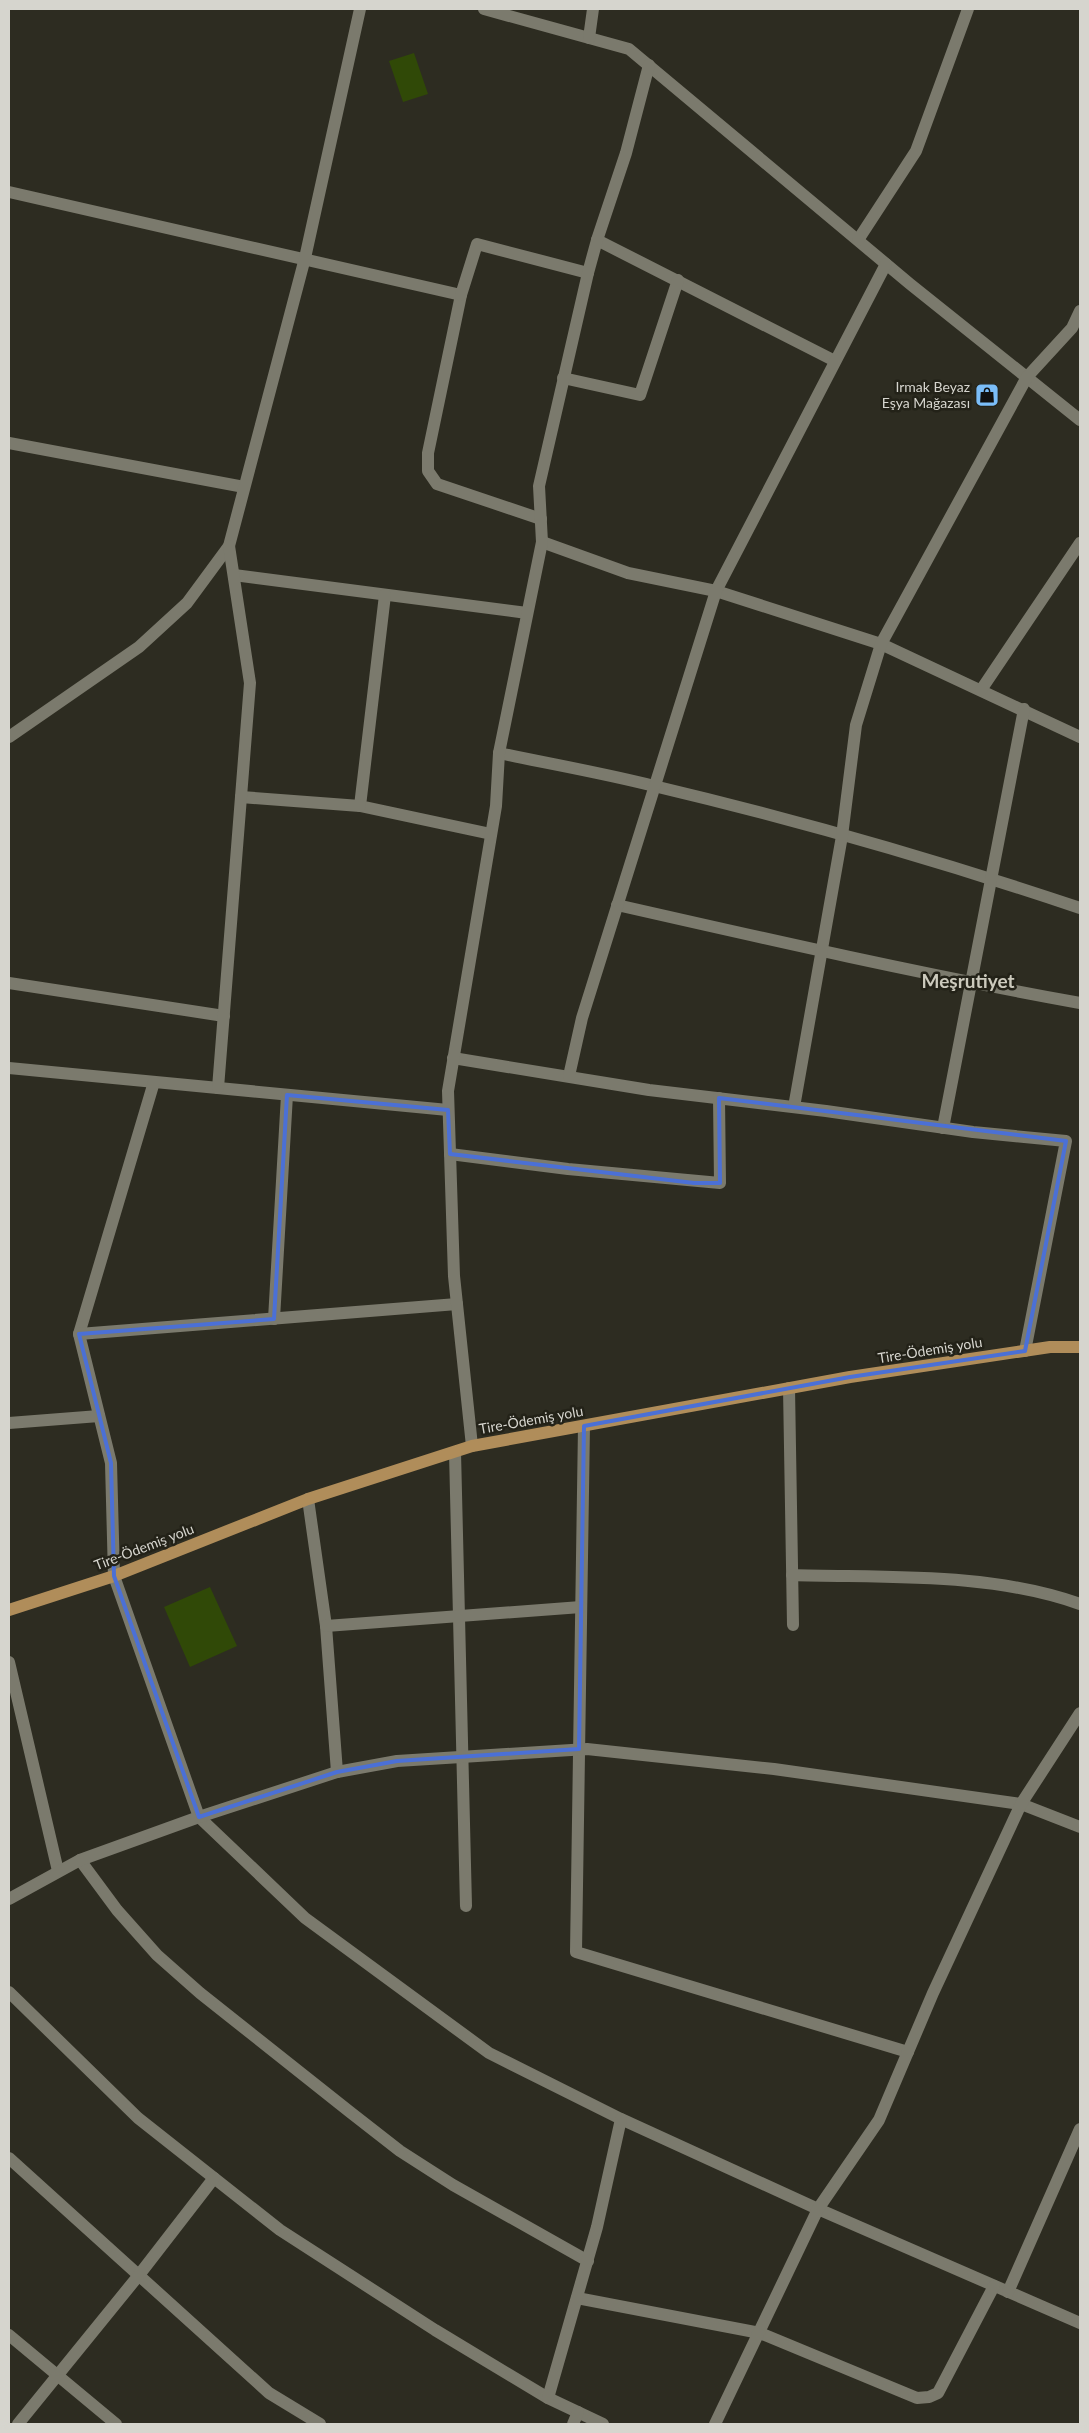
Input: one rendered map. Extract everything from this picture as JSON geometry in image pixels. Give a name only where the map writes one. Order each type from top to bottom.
[{"type":"main road","name":"Tire-Ödemiş yolu","points":[[9,1610],[114,1576],[308,1499],[472,1446],[789,1388],[1050,1347],[1080,1347]]},
{"type":"street","points":[[9,737],[139,647],[187,603],[229,546],[305,258],[360,9]]},
{"type":"street","points":[[484,9],[629,49],[886,264],[1080,420]]},
{"type":"street","points":[[589,38],[593,9]]},
{"type":"street","points":[[858,240],[916,151],[968,9]]},
{"type":"street","points":[[472,1446],[457,1304],[448,1091],[496,806],[499,753],[542,542],[539,486],[588,273],[626,153],[649,65]]},
{"type":"street","points":[[9,192],[461,295]]},
{"type":"street","points":[[597,240],[835,361]]},
{"type":"street","points":[[540,520],[437,484],[428,471],[428,453],[461,295],[477,244],[588,273]]},
{"type":"street","points":[[569,1076],[582,1018],[716,591],[886,264]]},
{"type":"street","points":[[563,378],[640,395],[678,280]]},
{"type":"street","points":[[794,1107],[842,836],[856,725],[881,644],[1026,377],[1072,328],[1080,311]]},
{"type":"street","points":[[9,443],[244,487]]},
{"type":"street","points":[[542,542],[628,573],[716,591],[881,644],[1024,709],[1080,737]]},
{"type":"street","points":[[981,690],[1080,543]]},
{"type":"street","points":[[218,1088],[250,683],[229,546]]},
{"type":"street","points":[[234,575],[527,613]]},
{"type":"street","points":[[360,806],[385,595]]},
{"type":"street","points":[[943,1128],[1024,709]]},
{"type":"street","points":[[499,753],[654,786],[842,836],[992,878],[1080,908]]},
{"type":"street","points":[[241,797],[360,806],[491,834]]},
{"type":"street","points":[[617,905],[821,952],[972,984],[1080,1003]]},
{"type":"street","points":[[9,983],[224,1016]]},
{"type":"street","points":[[453,1058],[649,1090],[794,1107],[943,1128],[1066,1141],[1025,1351]]},
{"type":"street","points":[[9,1068],[448,1110]]},
{"type":"street","points":[[154,1082],[79,1334],[111,1463],[114,1576],[199,1817],[305,1918],[489,2053],[621,2119],[818,2209],[1080,2323]]},
{"type":"street","points":[[274,1319],[287,1095]]},
{"type":"street","points":[[450,1154],[577,1170],[720,1183],[719,1098]]},
{"type":"street","points":[[79,1334],[457,1304]]},
{"type":"street","points":[[789,1388],[793,1625]]},
{"type":"street","points":[[9,1423],[99,1416]]},
{"type":"street","points":[[584,1426],[576,1952],[908,2052]]},
{"type":"street","points":[[455,1452],[466,1906]]},
{"type":"street","points":[[308,1499],[326,1626],[337,1772]]},
{"type":"street","points":[[792,1575],[968,1582],[1040,1593],[1080,1604]]},
{"type":"street","points":[[326,1626],[581,1607]]},
{"type":"street","points":[[9,1662],[58,1870]]},
{"type":"street","points":[[715,2424],[760,2334],[818,2209],[880,2120],[933,1992],[1021,1804],[1080,1713]]},
{"type":"street","points":[[9,1899],[58,1870],[80,1860],[199,1817],[337,1772],[397,1761],[579,1749],[774,1769],[1021,1804],[1080,1827]]},
{"type":"street","points":[[80,1860],[117,1910],[157,1955],[200,1993],[350,2112],[400,2151],[454,2185],[588,2261]]},
{"type":"street","points":[[9,1992],[138,2118],[280,2230],[435,2330],[548,2398],[603,2424]]},
{"type":"street","points":[[548,2398],[588,2261],[621,2119]]},
{"type":"street","points":[[1008,2292],[1080,2129]]},
{"type":"street","points":[[9,2158],[269,2393],[320,2424]]},
{"type":"street","points":[[18,2424],[139,2275],[214,2178]]},
{"type":"street","points":[[577,2298],[760,2334],[917,2398],[929,2397],[938,2392],[994,2286]]},
{"type":"street","points":[[9,2335],[116,2424]]},
{"type":"street","points":[[573,2424],[578,2412]]},
{"type":"highlighted area","points":[[287,1095],[448,1110],[450,1154],[694,1183],[720,1183],[719,1098],[1066,1141],[1025,1351],[850,1377],[584,1426],[579,1749],[397,1761],[337,1772],[199,1817],[114,1576],[111,1463],[79,1334],[274,1319]]},
{"type":"building","points":[[414,53],[428,94],[403,102],[389,61]]},
{"type":"building","points":[[210,1587],[237,1646],[190,1667],[164,1607]]},
{"type":"place","name":"Irmak Beyaz Eşya Mağazası","points":[[987,395]]},
{"type":"district","name":"Meşrutiyet","points":[[968,981]]}]
